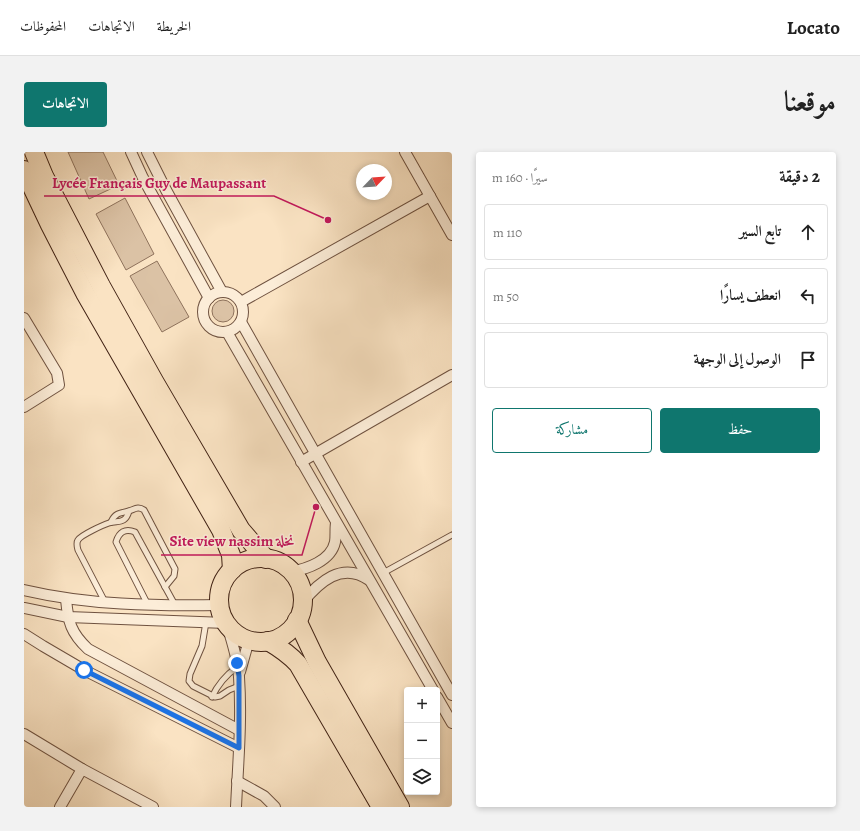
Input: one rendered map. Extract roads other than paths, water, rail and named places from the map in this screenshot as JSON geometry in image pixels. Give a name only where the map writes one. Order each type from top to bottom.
[{"type":"highway","points":[[34,152],[44,176],[101,286],[154,381],[241,530],[266,559]]},
{"type":"highway","points":[[24,170],[85,293],[222,530],[231,555],[232,570]]},
{"type":"highway","points":[[268,642],[286,633],[297,620],[302,603],[299,584],[290,572],[281,564],[266,559],[247,561],[232,570],[224,580],[219,598],[222,617],[226,624],[236,634],[249,640],[268,642],[290,655],[298,664],[381,807]]},
{"type":"highway","points":[[297,620],[317,662],[400,807]]},
{"type":"street","points":[[131,152],[143,178],[209,298]]},
{"type":"street","points":[[147,152],[222,292]]},
{"type":"street","points":[[405,152],[452,235]]},
{"type":"street","points":[[241,302],[430,196]]},
{"type":"street","points":[[222,292],[233,294],[241,302],[244,313],[241,322],[234,330],[227,332],[215,330],[206,322],[203,316],[205,303],[212,295],[222,292]]},
{"type":"street","points":[[24,318],[58,372],[59,385],[24,407]]},
{"type":"street","points":[[241,322],[451,691],[440,695]]},
{"type":"street","points":[[227,332],[431,687]]},
{"type":"street","points":[[301,462],[452,375]]},
{"type":"street","points":[[290,572],[318,563],[329,554],[334,543],[336,523]]},
{"type":"street","points":[[302,603],[314,590],[333,575],[346,572],[359,574],[370,581]]},
{"type":"street","points":[[24,590],[66,598],[105,602],[175,606],[219,605]]},
{"type":"street","points":[[66,598],[68,618],[75,635],[88,650],[239,730]]},
{"type":"street","points":[[24,608],[68,618],[206,622],[226,624],[238,676],[239,748],[236,807]]},
{"type":"street","points":[[24,634],[78,667],[239,748]]},
{"type":"street","points":[[238,676],[249,640]]},
{"type":"street","points":[[440,701],[452,723]]},
{"type":"street","points":[[24,734],[82,769],[153,807]]},
{"type":"street","points":[[60,807],[82,769]]},
{"type":"street","points":[[237,781],[264,796],[275,807]]},
{"type":"lane","points":[[111,522],[118,513],[139,508],[146,512],[175,569],[174,576],[165,587]]},
{"type":"lane","points":[[105,602],[78,550],[77,543],[82,536],[111,522],[119,522],[128,515],[129,511]]},
{"type":"lane","points":[[148,605],[116,542],[122,531],[129,530],[135,532],[175,606]]},
{"type":"lane","points":[[383,573],[452,536]]},
{"type":"lane","points":[[206,622],[201,650],[189,681],[193,686],[212,697],[220,696],[229,690],[238,676],[231,672],[220,683],[212,697]]},
{"type":"place","name":"Lycée Français Guy de Maupassant","points":[[328,220]]},
{"type":"place","name":"Site view nassim نخلة","points":[[316,507]]}]
